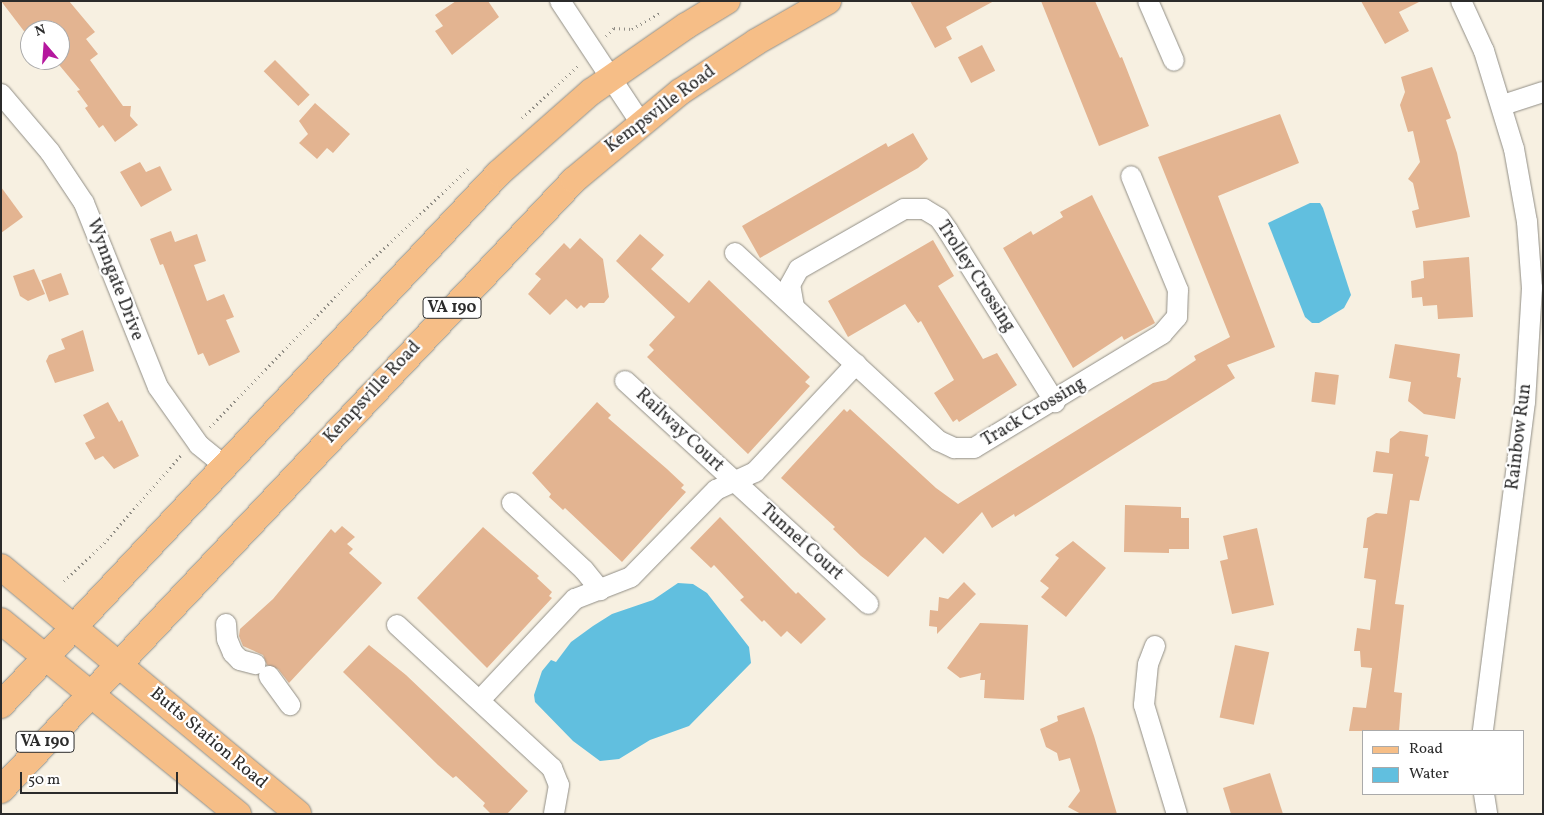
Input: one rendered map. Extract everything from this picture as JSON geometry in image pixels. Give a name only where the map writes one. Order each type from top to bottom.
[{"type":"main road","points":[[1,705],[472,200],[533,142],[611,78],[728,1]]},
{"type":"main road","name":"Kempsville Road","points":[[1,790],[519,236],[574,180],[640,122],[724,63],[828,1]]},
{"type":"main road","name":"Butts Station Road","points":[[1,566],[298,814]]},
{"type":"main road","points":[[1,621],[238,814]]},
{"type":"street","points":[[560,1],[640,122]]},
{"type":"street","points":[[1148,1],[1174,61]]},
{"type":"street","name":"Rainbow Run","points":[[1461,1],[1484,51],[1503,105],[1527,222],[1532,288],[1531,344],[1483,730]]},
{"type":"street","points":[[1503,105],[1543,92]]},
{"type":"street","name":"Wynngate Drive","points":[[1,94],[50,152],[84,203],[158,387],[199,445],[225,466]]},
{"type":"street","name":"Track Crossing","points":[[735,253],[939,441],[954,448],[984,444],[1055,402],[1162,334],[1177,317],[1178,290],[1131,176]]},
{"type":"street","name":"Trolley Crossing","points":[[794,307],[790,285],[800,269],[904,209],[924,209],[939,218],[948,231],[1055,402]]},
{"type":"street","points":[[480,700],[575,599],[631,576],[716,490],[755,472],[856,364]]},
{"type":"street","name":"Railway Court","points":[[625,381],[734,481]]},
{"type":"street","name":"Tunnel Court","points":[[734,481],[868,604]]},
{"type":"street","points":[[512,503],[584,570],[600,590]]},
{"type":"street","points":[[226,624],[227,639],[233,653],[240,660],[262,670],[290,705]]},
{"type":"street","points":[[396,625],[535,750],[555,773],[559,785],[554,814]]},
{"type":"street","points":[[1155,646],[1148,664],[1144,705],[1177,814]]},
{"type":"street","points":[[1484,795],[1487,814]]},
{"type":"path","points":[[602,41],[614,28],[632,29],[664,10]]},
{"type":"path","points":[[521,120],[583,60]]},
{"type":"path","points":[[209,428],[362,269],[471,166]]},
{"type":"path","points":[[64,580],[104,542],[188,448]]},
{"type":"water","points":[[1310,203],[1320,203],[1323,208],[1351,295],[1344,308],[1319,323],[1312,323],[1305,317],[1268,223]]},
{"type":"water","points":[[678,583],[693,584],[707,593],[749,647],[751,663],[689,726],[650,740],[619,759],[600,761],[573,741],[535,702],[534,695],[542,671],[551,660],[556,662],[571,642],[593,626],[612,614],[653,600]]},
{"type":"building","points":[[1,1],[69,1],[95,32],[86,39],[98,54],[90,60],[123,106],[131,106],[130,116],[138,125],[115,142],[103,125],[99,128],[85,108],[88,106],[77,91],[80,90],[63,70],[70,70],[70,20],[20,20],[20,26]]},
{"type":"building","points":[[456,1],[488,1],[499,17],[452,55],[435,31],[443,26],[435,15]]},
{"type":"building","points":[[910,1],[994,1],[946,27],[952,39],[935,48]]},
{"type":"building","points":[[1041,1],[1095,1],[1120,58],[1122,57],[1149,126],[1099,146]]},
{"type":"building","points":[[1361,1],[1421,1],[1399,12],[1409,31],[1385,44]]},
{"type":"building","points":[[982,45],[995,71],[971,83],[958,57]]},
{"type":"building","points":[[275,60],[310,95],[298,106],[264,71]]},
{"type":"building","points":[[1432,67],[1451,118],[1446,120],[1457,153],[1470,217],[1416,228],[1412,211],[1419,209],[1413,183],[1408,179],[1420,162],[1413,131],[1408,132],[1400,105],[1405,92],[1401,77]]},
{"type":"building","points":[[315,103],[350,134],[333,153],[327,148],[317,159],[299,143],[308,134],[299,121]]},
{"type":"building","points":[[1280,114],[1299,163],[1218,196],[1275,347],[1227,365],[1235,378],[1015,517],[1014,514],[992,528],[982,512],[943,554],[925,537],[888,577],[861,556],[833,529],[835,527],[781,478],[844,409],[847,412],[850,409],[936,488],[958,504],[1153,383],[1166,380],[1196,360],[1194,356],[1230,337],[1158,157]]},
{"type":"building","points":[[913,133],[928,159],[918,168],[760,258],[742,226],[886,143],[888,147]]},
{"type":"building","points":[[140,162],[146,172],[160,166],[172,190],[141,207],[120,172]]},
{"type":"building","points":[[1,187],[23,217],[1,233]]},
{"type":"building","points":[[1092,195],[1155,323],[1124,340],[1122,336],[1073,368],[1003,248],[1031,231],[1033,235],[1063,217],[1060,212]]},
{"type":"building","points":[[171,231],[175,242],[197,234],[206,261],[194,265],[207,301],[224,294],[234,317],[226,320],[240,352],[209,366],[203,353],[198,355],[163,264],[160,265],[150,239]]},
{"type":"building","points":[[640,234],[664,255],[651,269],[689,303],[709,280],[810,377],[805,382],[810,386],[748,454],[647,357],[654,350],[649,345],[675,317],[616,261]]},
{"type":"building","points":[[580,238],[603,259],[609,297],[604,303],[589,303],[584,308],[581,305],[577,309],[566,299],[550,315],[528,294],[541,279],[535,274],[564,243],[570,249]]},
{"type":"building","points":[[933,240],[954,276],[938,286],[983,359],[997,353],[1017,385],[959,422],[957,419],[953,422],[934,393],[954,380],[921,321],[918,323],[905,304],[848,337],[828,301]]},
{"type":"building","points":[[1469,257],[1473,317],[1438,319],[1437,305],[1423,306],[1422,297],[1412,298],[1411,281],[1424,278],[1423,261]]},
{"type":"building","points":[[34,269],[45,294],[28,301],[20,296],[13,276]]},
{"type":"building","points":[[61,273],[69,295],[49,302],[41,280]]},
{"type":"building","points":[[83,330],[94,371],[55,383],[46,361],[49,355],[65,349],[61,339]]},
{"type":"building","points":[[1395,344],[1460,354],[1457,377],[1461,378],[1455,419],[1424,414],[1408,401],[1411,382],[1389,378]]},
{"type":"building","points":[[1315,372],[1339,375],[1335,405],[1311,402]]},
{"type":"building","points":[[108,402],[119,422],[122,420],[139,456],[114,469],[103,456],[95,460],[85,443],[95,438],[83,415]]},
{"type":"building","points":[[597,402],[611,415],[608,418],[684,485],[681,488],[686,492],[622,562],[565,508],[563,510],[549,497],[551,494],[532,473]]},
{"type":"building","points":[[1400,431],[1428,435],[1425,456],[1429,457],[1419,501],[1410,500],[1395,604],[1404,605],[1394,692],[1402,693],[1399,730],[1349,731],[1353,707],[1366,708],[1372,668],[1361,667],[1360,651],[1354,651],[1357,628],[1370,630],[1376,580],[1364,578],[1368,548],[1363,548],[1367,518],[1376,513],[1387,514],[1393,474],[1373,472],[1376,451],[1389,453],[1390,439]]},
{"type":"building","points":[[1125,505],[1181,507],[1181,518],[1189,518],[1189,549],[1169,549],[1169,553],[1124,552]]},
{"type":"building","points":[[720,517],[796,594],[798,592],[826,619],[801,644],[787,631],[781,637],[764,620],[762,622],[740,600],[744,597],[714,565],[711,568],[690,548]]},
{"type":"building","points":[[342,526],[355,537],[347,544],[353,549],[349,553],[382,583],[289,683],[278,669],[267,665],[263,655],[243,646],[239,636],[240,629],[273,599],[331,529],[335,533]]},
{"type":"building","points":[[483,527],[539,576],[537,578],[552,592],[549,596],[552,598],[487,668],[417,598]]},
{"type":"building","points":[[1257,528],[1274,605],[1232,614],[1220,561],[1228,559],[1223,536]]},
{"type":"building","points":[[1073,541],[1106,568],[1066,617],[1041,597],[1049,588],[1040,581],[1059,558],[1055,555]]},
{"type":"building","points":[[964,582],[976,594],[937,634],[937,627],[929,626],[930,610],[938,611],[939,597],[948,599]]},
{"type":"building","points":[[980,623],[1028,625],[1024,700],[984,698],[985,680],[980,680],[981,673],[960,678],[947,668]]},
{"type":"building","points":[[369,645],[406,675],[528,791],[507,814],[491,814],[483,806],[485,803],[456,776],[453,778],[438,765],[343,672]]},
{"type":"building","points":[[1235,645],[1269,652],[1254,725],[1220,717]]},
{"type":"building","points":[[1084,707],[1117,814],[1081,814],[1068,807],[1080,791],[1070,758],[1059,761],[1057,753],[1046,747],[1040,729],[1058,721],[1057,716]]},
{"type":"building","points":[[1270,773],[1283,814],[1231,814],[1223,788]]}]
